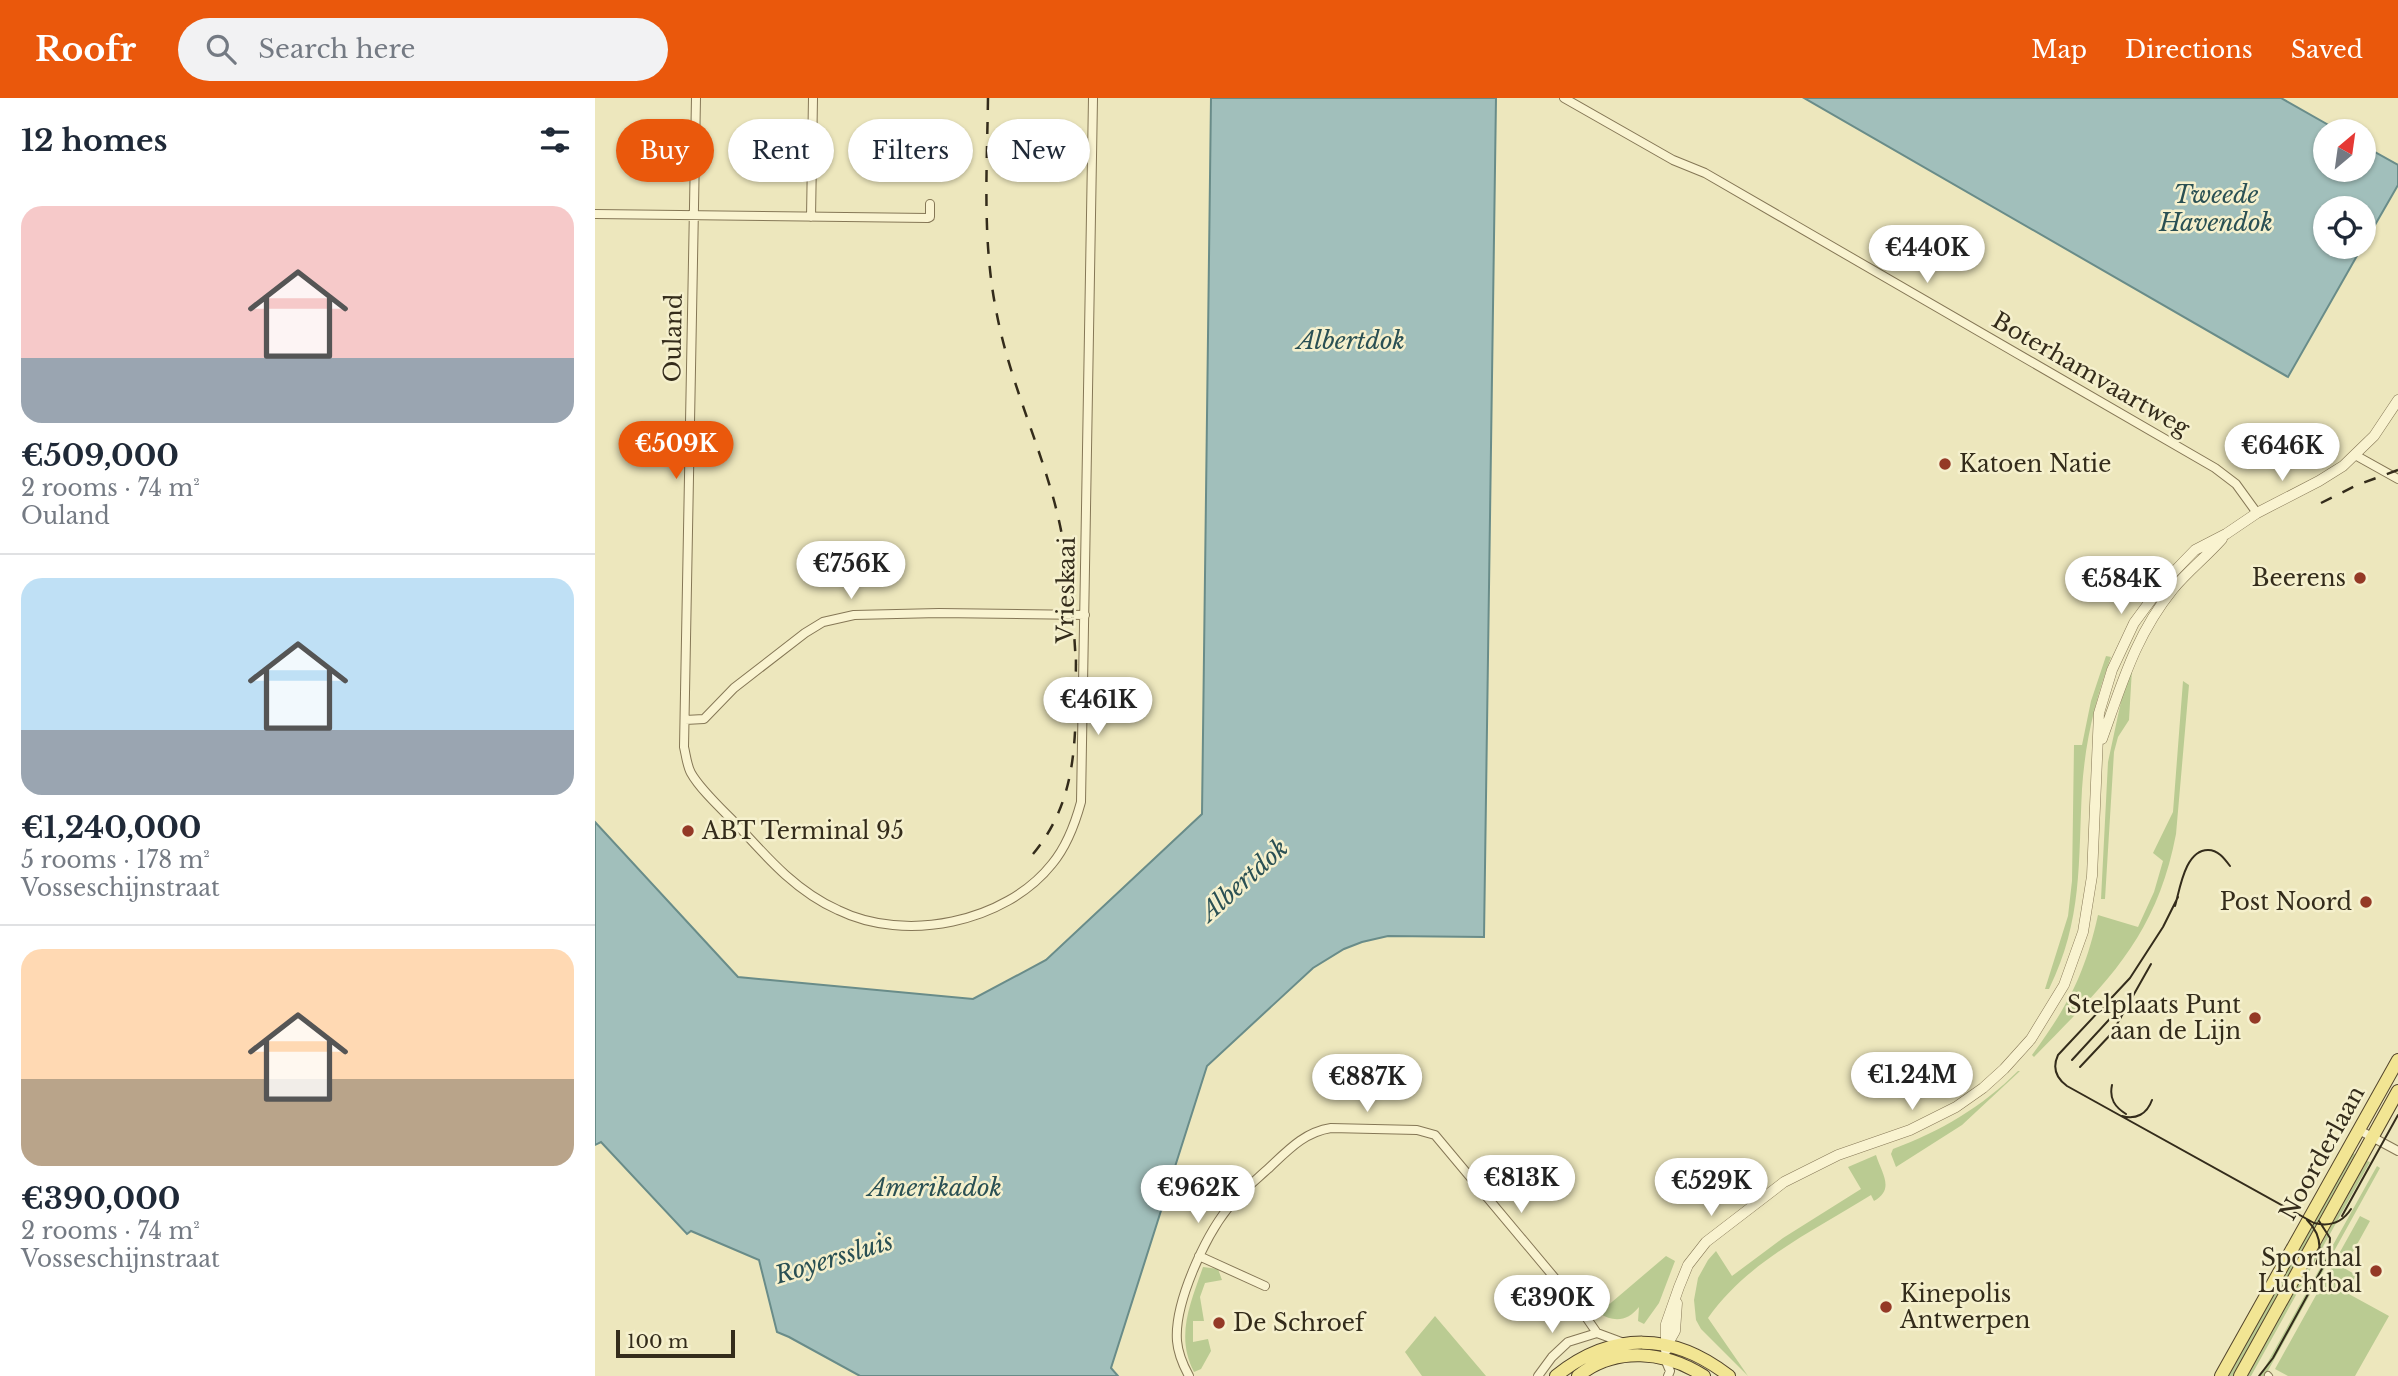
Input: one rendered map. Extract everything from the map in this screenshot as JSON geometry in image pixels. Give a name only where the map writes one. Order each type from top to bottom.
[{"type":"main road","name":"Noorderlaan","points":[[2221,1376],[2398,1060]]},
{"type":"main road","name":"Noorderlaan","points":[[2239,1376],[2398,1091]]},
{"type":"main road","points":[[1556,1376],[1593,1352],[1624,1343],[1643,1342],[1666,1351],[1704,1376]]},
{"type":"main road","points":[[1578,1376],[1604,1362],[1666,1351],[1700,1356],[1729,1376]]},
{"type":"street","name":"Ouland","points":[[684,747],[696,98]]},
{"type":"street","points":[[811,217],[813,98]]},
{"type":"street","name":"Vrieskaai","points":[[684,747],[690,772],[792,882],[827,905],[865,921],[918,926],[992,909],[1035,882],[1064,847],[1081,802],[1083,777],[1093,98]]},
{"type":"street","name":"Boterhamvaartweg","points":[[1564,98],[1673,160],[1705,173],[2215,468],[2236,484],[2257,513]]},
{"type":"street","points":[[595,214],[930,217],[930,204]]},
{"type":"street","points":[[1668,1376],[1670,1371],[1666,1351],[1675,1331],[1679,1287],[1688,1265],[1706,1242],[1784,1182],[1838,1155],[1910,1130],[1939,1116],[1983,1088],[2024,1047],[2064,985],[2085,924],[2092,876],[2099,713],[2116,660],[2134,623],[2153,595],[2195,550],[2257,513],[2319,481],[2355,455],[2374,436],[2398,400]]},
{"type":"street","points":[[2355,455],[2398,479]]},
{"type":"street","points":[[685,720],[704,719],[737,686],[823,622],[855,615],[1085,615]]},
{"type":"street","points":[[1187,1374],[1177,1331],[1199,1256],[1218,1221],[1230,1204],[1306,1135],[1319,1129],[1331,1128],[1416,1130],[1435,1135],[1579,1307],[1597,1333],[1624,1343]]},
{"type":"street","points":[[2359,1130],[2398,1152]]},
{"type":"street","points":[[1199,1256],[1265,1286]]},
{"type":"street","points":[[1538,1376],[1562,1346],[1597,1333]]},
{"type":"green space","points":[[2106,656],[2111,657],[2088,738],[2073,914],[2060,963],[2049,989],[2045,989],[2068,916],[2072,881],[2074,745],[2082,745],[2091,701]]},
{"type":"green space","points":[[2132,669],[2129,720],[2118,737],[2114,752],[2105,899],[2101,899],[2108,762],[2123,692]]},
{"type":"green space","points":[[2183,681],[2189,685],[2176,834],[2167,871],[2155,903],[2124,958],[2034,1057],[2032,1055],[2074,989],[2098,915],[2138,927],[2154,892],[2163,861],[2153,853],[2173,812]]},
{"type":"green space","points":[[2018,1071],[1962,1125],[1896,1167],[1891,1154],[1893,1149],[1960,1117],[1990,1096]]},
{"type":"green space","points":[[2350,1152],[2355,1154],[2233,1376],[2226,1376]]},
{"type":"green space","points":[[1876,1155],[1885,1181],[1884,1191],[1880,1196],[1874,1201],[1871,1195],[1782,1249],[1742,1280],[1708,1318],[1748,1376],[1701,1329],[1696,1320],[1694,1300],[1698,1278],[1708,1260],[1716,1251],[1732,1276],[1783,1238],[1861,1189],[1848,1167]]},
{"type":"green space","points":[[2367,1161],[2370,1162],[2251,1376],[2244,1376],[2310,1257],[2319,1248]]},
{"type":"green space","points":[[2377,1166],[2380,1168],[2265,1376],[2260,1376]]},
{"type":"green space","points":[[2360,1216],[2370,1221],[2344,1268],[2356,1275],[2347,1293],[2389,1316],[2355,1376],[2288,1376],[2275,1369]]},
{"type":"green space","points":[[1666,1256],[1675,1261],[1659,1303],[1644,1324],[1638,1321],[1639,1307],[1621,1319],[1599,1313]]},
{"type":"green space","points":[[1203,1267],[1218,1269],[1222,1280],[1205,1283],[1200,1297],[1204,1321],[1193,1321],[1193,1342],[1208,1339],[1211,1351],[1201,1369],[1194,1372],[1188,1359],[1185,1332],[1190,1306]]},
{"type":"green space","points":[[1435,1316],[1486,1376],[1422,1376],[1405,1352]]},
{"type":"water","points":[[1211,98],[1496,98],[1484,937],[1388,936],[1344,949],[1313,968],[1207,1066],[1111,1368],[1118,1376],[860,1376],[777,1332],[759,1260],[691,1231],[687,1234],[601,1142],[595,1145],[595,822],[738,977],[973,999],[1046,960],[1202,814]]},
{"type":"water","name":"Tweede Havendok","points":[[1804,98],[2281,98],[2318,119],[2313,119],[2313,182],[2377,182],[2377,153],[2398,165],[2398,185],[2376,223],[2376,196],[2313,196],[2313,259],[2355,259],[2288,377]]},
{"type":"tram line","points":[[2175,906],[2185,872],[2194,856],[2208,850],[2215,851],[2230,866]]},
{"type":"tram line","points":[[2178,897],[2163,927],[2130,978],[2058,1055],[2055,1068],[2060,1080],[2314,1223],[2335,1223],[2344,1218],[2351,1209]]},
{"type":"tram line","points":[[2080,1067],[2112,1033],[2151,964]]},
{"type":"tram line","points":[[2072,1060],[2117,1011]]},
{"type":"tram line","points":[[2112,1085],[2114,1102],[2126,1114]]},
{"type":"tram line","points":[[2122,1116],[2140,1115],[2152,1100]]},
{"type":"tram line","points":[[2342,1216],[2398,1115]]},
{"type":"tram line","points":[[2307,1220],[2319,1241],[2316,1264]]},
{"type":"tram line","points":[[2259,1376],[2273,1358],[2329,1256],[2330,1238],[2319,1221]]},
{"type":"railway","points":[[988,98],[987,207],[992,288],[1008,361],[1058,517],[1069,580],[1076,665]]},
{"type":"railway","points":[[2321,503],[2357,485],[2398,470]]},
{"type":"railway","points":[[1033,854],[1049,831],[1068,784],[1075,734],[1076,655]]},
{"type":"place","name":"Katoen Natie","points":[[1945,464]]},
{"type":"place","name":"Beerens","points":[[2360,578]]},
{"type":"place","name":"ABT Terminal 95","points":[[688,831]]},
{"type":"place","name":"Post Noord","points":[[2366,902]]},
{"type":"place","name":"Stelplaats Punt aan de Lijn","points":[[2255,1018]]},
{"type":"place","name":"Sporthal Luchtbal","points":[[2376,1271]]},
{"type":"place","name":"Kinepolis Antwerpen","points":[[1886,1307]]},
{"type":"place","name":"De Schroef","points":[[1219,1323]]},
{"type":"water label","name":"Albertdok","points":[[1351,340]]},
{"type":"water label","name":"Albertdok","points":[[1244,880]]},
{"type":"water label","name":"Amerikadok","points":[[935,1187]]},
{"type":"water label","name":"Royerssluis","points":[[834,1258]]}]
